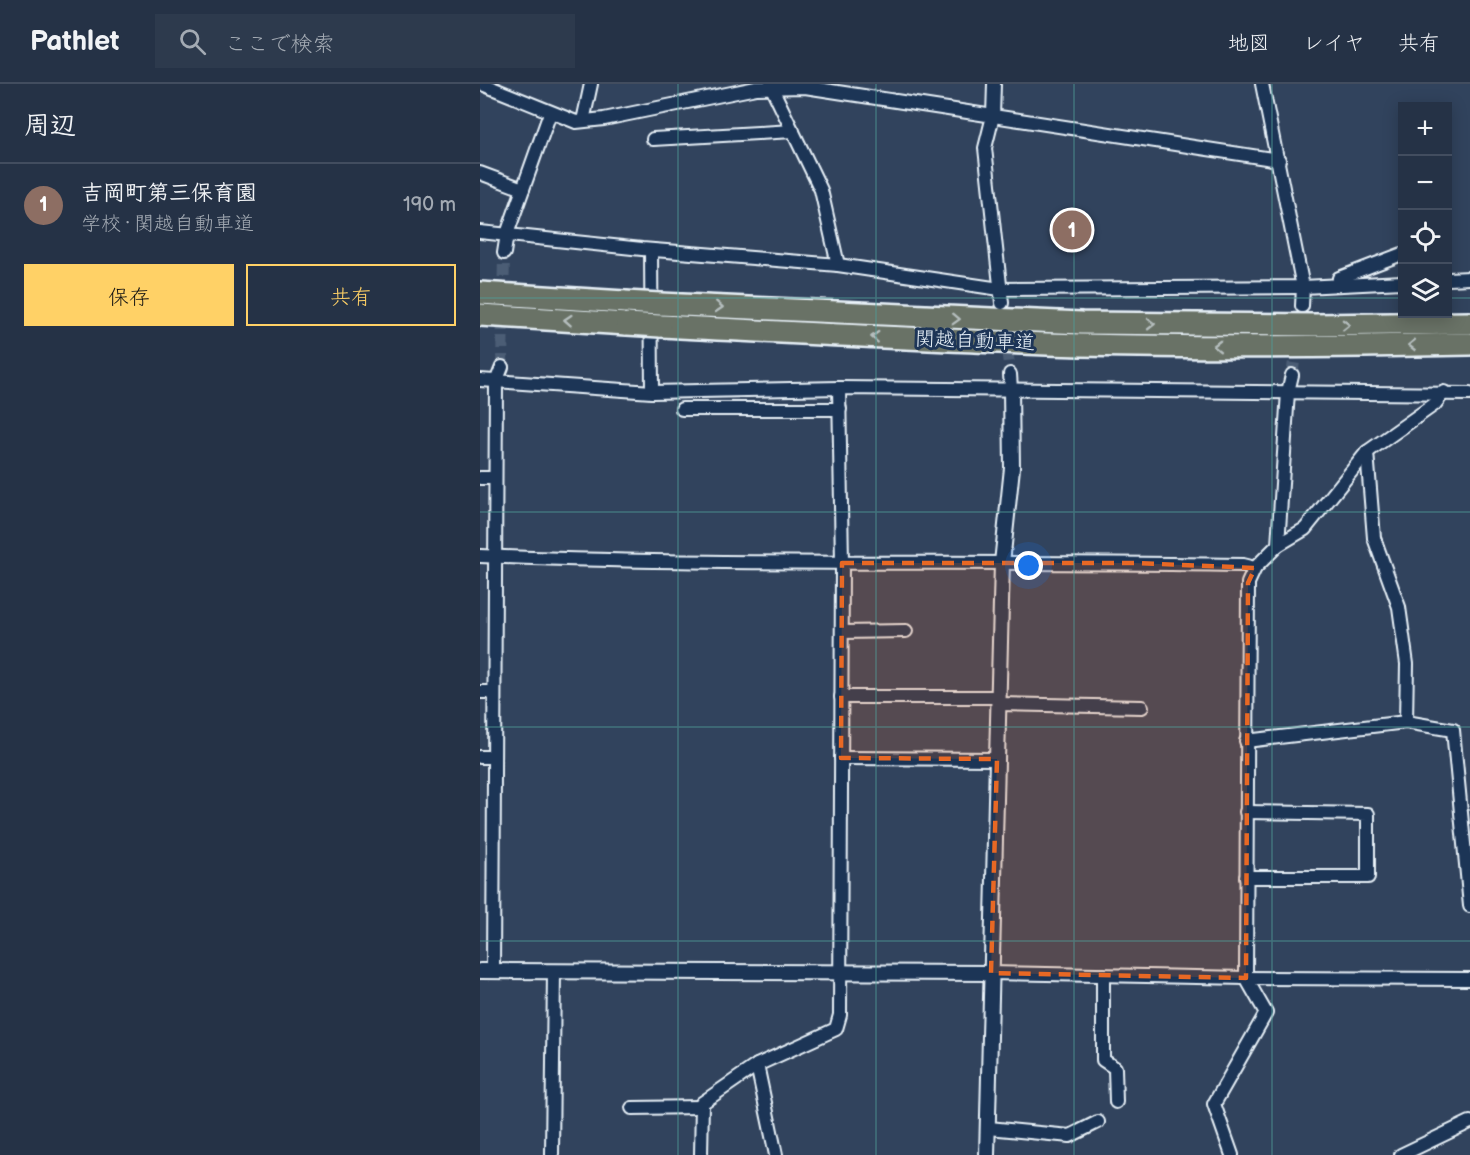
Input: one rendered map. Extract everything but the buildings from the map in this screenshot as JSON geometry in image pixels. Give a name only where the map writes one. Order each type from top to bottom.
[{"type":"highway","name":"関越自動車道","points":[[480,293],[660,304],[1082,323],[1314,325],[1470,322]]},
{"type":"highway","name":"関越自動車道","points":[[480,315],[942,341],[1314,347],[1470,344]]},
{"type":"street","points":[[482,84],[576,122],[604,119],[756,88],[805,87],[1279,160]]},
{"type":"street","points":[[584,121],[591,84]]},
{"type":"street","points":[[994,84],[993,116],[986,148],[1002,303]]},
{"type":"street","points":[[1262,84],[1303,287],[1302,306]]},
{"type":"street","points":[[771,86],[821,190],[838,265]]},
{"type":"street","points":[[504,253],[507,234],[550,113]]},
{"type":"street","points":[[653,139],[793,131]]},
{"type":"street","points":[[480,173],[523,189]]},
{"type":"street","points":[[480,232],[651,250],[838,265],[999,289],[1303,287],[1398,282]]},
{"type":"street","points":[[651,250],[652,392]]},
{"type":"street","points":[[1338,285],[1339,278],[1398,256]]},
{"type":"street","points":[[1452,279],[1470,278]]},
{"type":"street","points":[[502,367],[496,382],[494,757],[487,971],[991,973],[1246,978],[1470,979]]},
{"type":"street","points":[[987,1155],[1002,563],[1012,468],[1010,374]]},
{"type":"street","points":[[1278,545],[1288,392],[1292,375]]},
{"type":"street","points":[[480,380],[652,392],[839,388],[1470,394]]},
{"type":"street","points":[[701,1155],[702,1103],[757,1065],[836,1029],[840,1015],[842,563],[839,388]]},
{"type":"street","points":[[1232,1155],[1214,1104],[1266,1013],[1246,978],[1248,583],[1255,568],[1278,545],[1305,529],[1367,452],[1435,404],[1444,392]]},
{"type":"street","points":[[682,409],[840,409]]},
{"type":"street","points":[[1367,452],[1374,538],[1399,607],[1407,664],[1406,722]]},
{"type":"street","points":[[480,478],[495,478]]},
{"type":"street","points":[[480,556],[842,563],[1244,565],[1255,568]]},
{"type":"street","points":[[842,632],[906,631]]},
{"type":"street","points":[[480,692],[494,692]]},
{"type":"street","points":[[841,697],[1142,706]]},
{"type":"street","points":[[1246,741],[1406,722],[1453,730],[1470,906]]},
{"type":"street","points":[[480,757],[494,757]]},
{"type":"street","points":[[841,758],[997,759]]},
{"type":"street","points":[[1246,812],[1368,814],[1368,877],[1246,877]]},
{"type":"street","points":[[552,1155],[554,971]]},
{"type":"street","points":[[1103,975],[1103,1060],[1115,1068],[1116,1102]]},
{"type":"street","points":[[757,1065],[776,1155]]},
{"type":"street","points":[[632,1108],[702,1107]]},
{"type":"street","points":[[989,1128],[1070,1136],[1098,1122]]},
{"type":"street","points":[[1401,1155],[1470,1122]]},
{"type":"highlighted area","points":[[842,563],[1135,563],[1255,568],[1248,583],[1246,978],[991,973],[997,759],[841,758]]},
{"type":"tunnel","points":[[502,367],[504,253]]},
{"type":"tunnel","points":[[1292,375],[1302,306]]},
{"type":"tunnel","points":[[1003,314],[1010,374]]},
{"type":"place","name":"吉岡町第三保育園","points":[[1072,230]]}]
